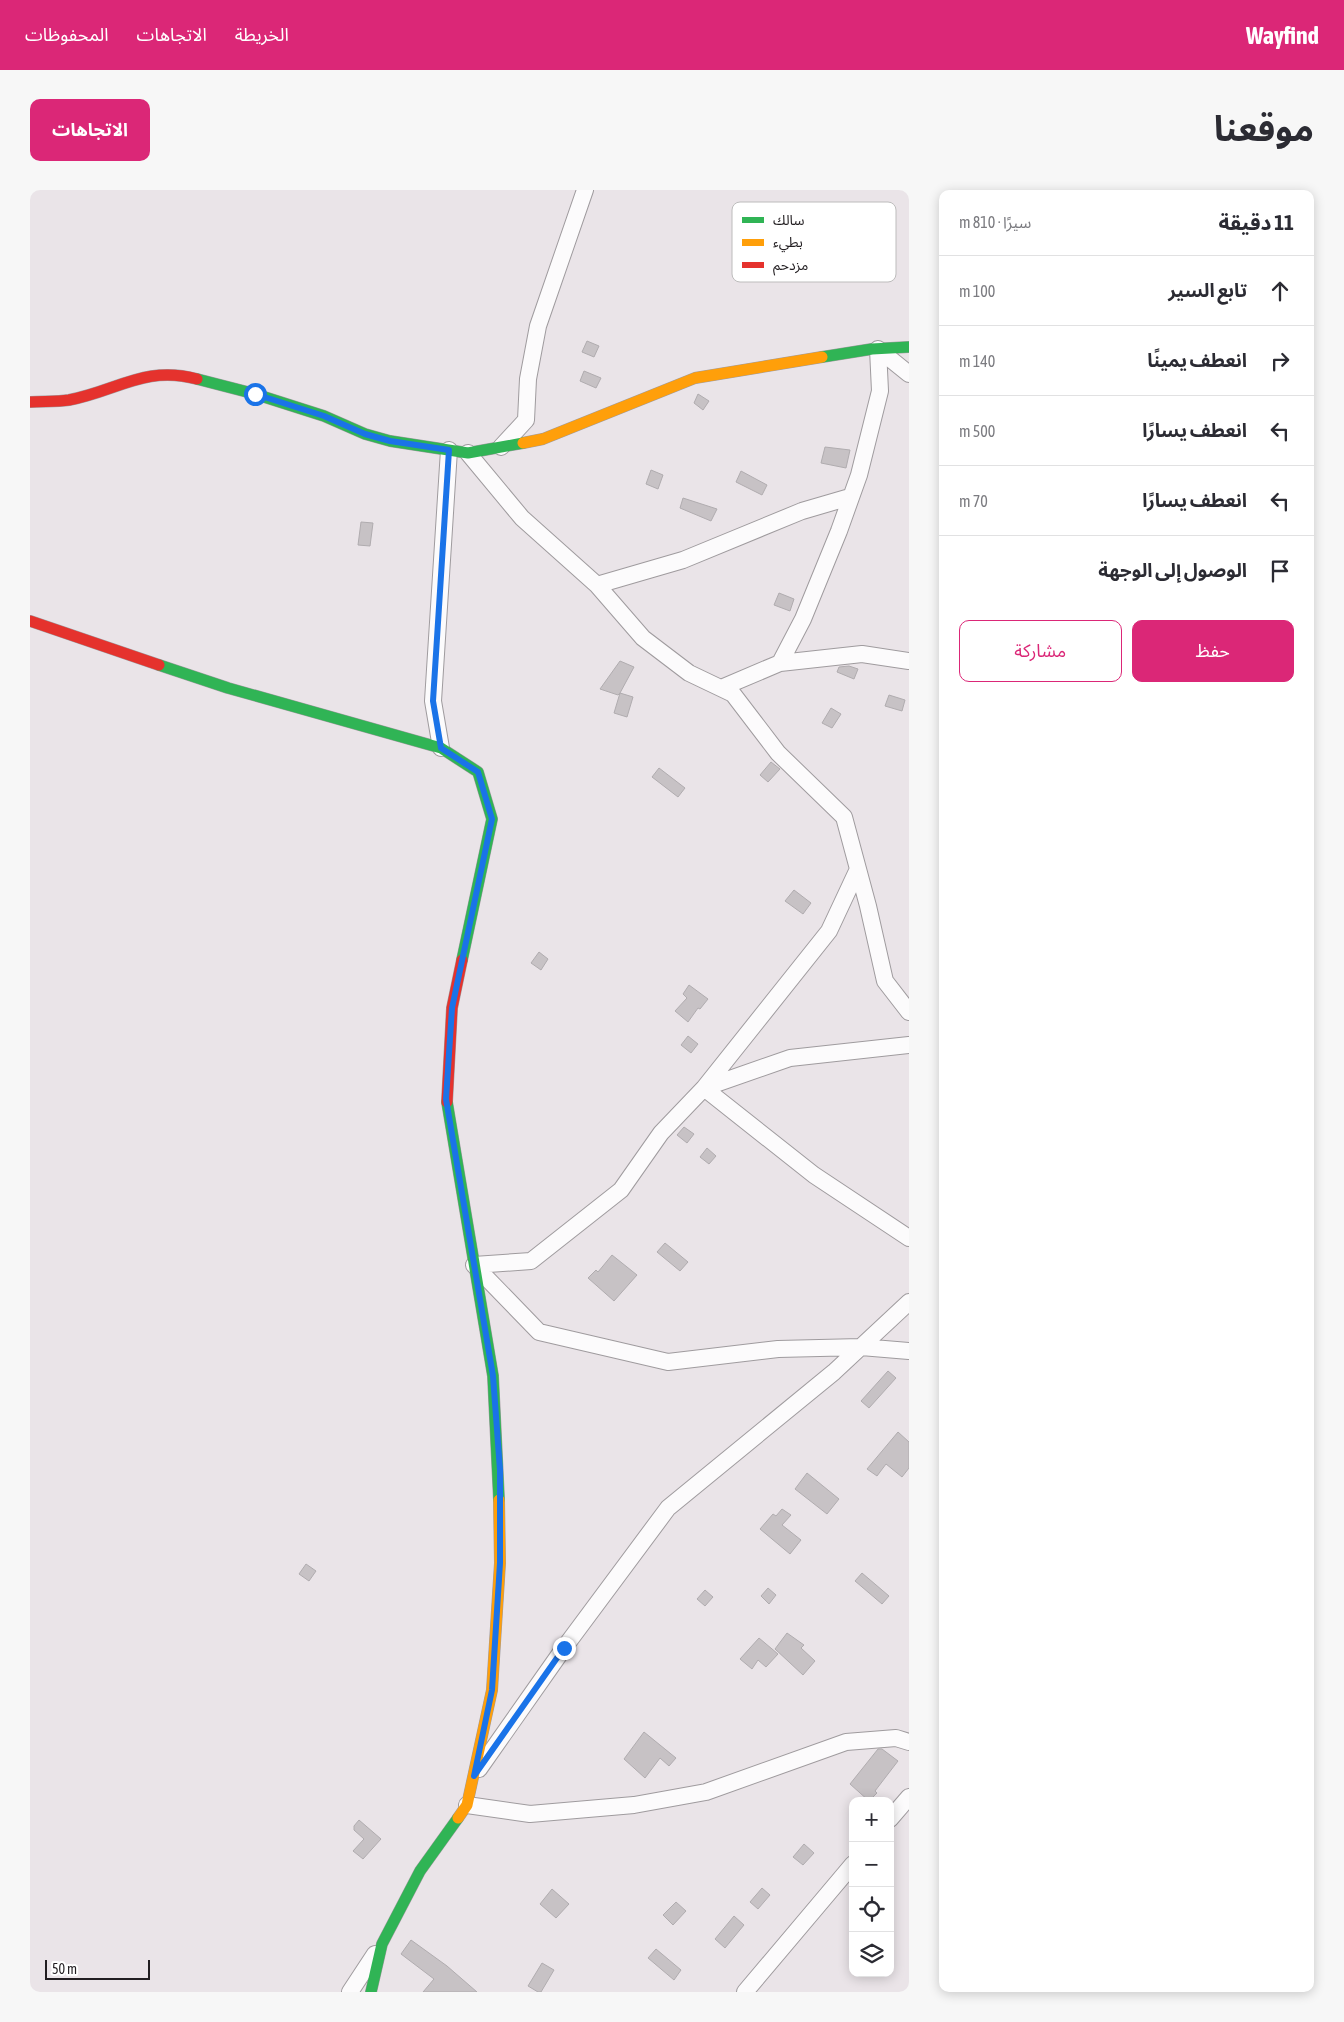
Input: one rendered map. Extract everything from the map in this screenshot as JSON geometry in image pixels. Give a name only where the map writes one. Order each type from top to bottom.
[{"type":"street","points":[[501,447],[526,420],[528,379],[538,326],[585,190]]},
{"type":"street","points":[[30,402],[68,400],[105,390],[137,378],[183,375],[255,394],[324,416],[365,434],[390,441],[468,453],[543,439],[695,378],[878,349],[909,347]]},
{"type":"street","points":[[878,349],[909,374]]},
{"type":"street","points":[[780,663],[803,619],[839,532],[859,475],[880,391],[878,349]]},
{"type":"street","points":[[441,748],[433,701],[449,450]]},
{"type":"street","points":[[468,453],[522,518],[597,585],[643,638],[689,673],[733,694],[778,753],[844,817],[885,982],[909,1012]]},
{"type":"street","points":[[597,585],[683,560],[802,511],[850,497]]},
{"type":"street","points":[[30,621],[228,688],[441,748],[478,772],[492,819],[452,1008],[446,1099],[493,1376],[500,1470],[500,1563],[492,1690],[467,1805],[420,1871],[382,1944],[350,1992]]},
{"type":"street","points":[[721,688],[780,663],[862,654],[909,661]]},
{"type":"street","points":[[474,1265],[531,1261],[621,1190],[661,1134],[704,1088],[829,931],[858,869]]},
{"type":"street","points":[[704,1088],[790,1058],[909,1045]]},
{"type":"street","points":[[704,1088],[814,1175],[909,1238]]},
{"type":"street","points":[[474,1265],[539,1332],[668,1362],[778,1349],[861,1347],[909,1351]]},
{"type":"street","points":[[474,1776],[558,1656],[668,1508],[834,1372],[909,1302]]},
{"type":"street","points":[[467,1805],[530,1814],[634,1804],[706,1792],[846,1742],[896,1738],[909,1742]]},
{"type":"street","points":[[894,1815],[909,1797]]},
{"type":"street","points":[[746,1992],[849,1869]]},
{"type":"street","points":[[371,1992],[382,1944]]},
{"type":"building","points":[[587,341],[599,346],[594,357],[582,352]]},
{"type":"building","points":[[584,371],[601,378],[596,388],[580,381]]},
{"type":"building","points":[[698,394],[709,401],[703,410],[694,403]]},
{"type":"building","points":[[825,447],[850,450],[846,468],[821,463]]},
{"type":"building","points":[[651,470],[663,475],[658,489],[646,484]]},
{"type":"building","points":[[741,471],[767,485],[762,495],[736,482]]},
{"type":"building","points":[[683,498],[717,509],[711,521],[680,508]]},
{"type":"building","points":[[361,522],[373,523],[370,546],[358,545]]},
{"type":"building","points":[[779,593],[794,599],[790,611],[774,605]]},
{"type":"building","points":[[620,661],[634,667],[620,693],[618,695],[600,689]]},
{"type":"building","points":[[849,666],[858,669],[854,679],[837,672],[839,667]]},
{"type":"building","points":[[620,693],[633,697],[627,717],[614,713]]},
{"type":"building","points":[[889,695],[905,700],[902,711],[885,706]]},
{"type":"building","points":[[831,708],[841,714],[832,728],[822,723]]},
{"type":"building","points":[[771,762],[780,769],[768,782],[760,775]]},
{"type":"building","points":[[659,768],[685,788],[678,797],[652,777]]},
{"type":"building","points":[[794,890],[811,903],[803,914],[785,901]]},
{"type":"building","points":[[539,952],[548,959],[541,970],[531,963]]},
{"type":"building","points":[[689,985],[708,999],[700,1009],[698,1008],[688,1022],[675,1011],[687,998],[683,994]]},
{"type":"building","points":[[688,1036],[698,1044],[691,1053],[681,1045]]},
{"type":"building","points":[[684,1127],[694,1134],[687,1143],[677,1135]]},
{"type":"building","points":[[707,1148],[716,1156],[709,1164],[700,1157]]},
{"type":"building","points":[[665,1243],[688,1262],[680,1271],[657,1252]]},
{"type":"building","points":[[612,1255],[637,1275],[614,1301],[588,1278],[596,1270],[598,1272]]},
{"type":"building","points":[[888,1371],[896,1378],[869,1408],[861,1401]]},
{"type":"building","points":[[898,1432],[909,1442],[909,1468],[902,1477],[886,1464],[877,1476],[867,1469]]},
{"type":"building","points":[[807,1473],[839,1499],[827,1514],[795,1489]]},
{"type":"building","points":[[782,1509],[791,1515],[782,1525],[801,1540],[790,1554],[760,1529],[773,1514],[776,1516]]},
{"type":"building","points":[[306,1564],[316,1571],[309,1581],[299,1574]]},
{"type":"building","points":[[862,1573],[889,1596],[882,1604],[855,1581]]},
{"type":"building","points":[[768,1588],[776,1595],[769,1604],[761,1596]]},
{"type":"building","points":[[705,1590],[713,1597],[705,1606],[697,1599]]},
{"type":"building","points":[[787,1633],[804,1645],[801,1648],[815,1661],[803,1675],[775,1649]]},
{"type":"building","points":[[759,1638],[778,1654],[766,1667],[758,1660],[752,1669],[740,1659]]},
{"type":"building","points":[[644,1732],[676,1758],[669,1766],[660,1758],[645,1778],[624,1759]]},
{"type":"building","points":[[878,1749],[882,1749],[898,1761],[875,1791],[877,1793],[873,1797],[865,1797],[850,1784]]},
{"type":"building","points":[[359,1820],[381,1839],[363,1859],[353,1851],[364,1839],[354,1830],[354,1826]]},
{"type":"building","points":[[804,1844],[814,1853],[803,1865],[793,1857]]},
{"type":"building","points":[[762,1888],[770,1895],[758,1909],[750,1902]]},
{"type":"building","points":[[552,1889],[569,1904],[556,1918],[540,1904]]},
{"type":"building","points":[[676,1902],[686,1911],[673,1925],[663,1915]]},
{"type":"building","points":[[734,1916],[744,1925],[725,1948],[715,1939]]},
{"type":"building","points":[[411,1940],[447,1966],[477,1992],[423,1992],[434,1979],[401,1954]]},
{"type":"building","points":[[656,1949],[681,1970],[674,1980],[648,1958]]},
{"type":"building","points":[[542,1963],[554,1970],[541,1992],[538,1992],[528,1986]]},
{"type":"traffic: fast","points":[[822,357],[872,349],[909,347]]},
{"type":"traffic: fast","points":[[197,379],[255,394],[324,416],[365,434],[390,441],[468,453],[523,443]]},
{"type":"traffic: fast","points":[[159,665],[228,688],[441,748],[478,772],[492,819],[462,960]]},
{"type":"traffic: fast","points":[[447,1102],[493,1376],[499,1500]]},
{"type":"traffic: fast","points":[[371,1992],[382,1944],[420,1871],[458,1818]]},
{"type":"traffic: slow","points":[[523,443],[543,439],[695,378],[822,357]]},
{"type":"traffic: slow","points":[[458,1818],[467,1805],[492,1690],[500,1563],[499,1500]]},
{"type":"traffic: jam","points":[[30,402],[69,400],[146,377],[162,375],[197,379]]},
{"type":"traffic: jam","points":[[30,621],[159,665]]},
{"type":"traffic: jam","points":[[447,1102],[452,1008],[462,960]]},
{"type":"route","points":[[255,394],[324,416],[365,434],[390,441],[449,450],[433,701],[441,748],[478,772],[492,819],[452,1008],[446,1099],[493,1376],[500,1470],[500,1563],[492,1690],[474,1776],[564,1648]]}]
